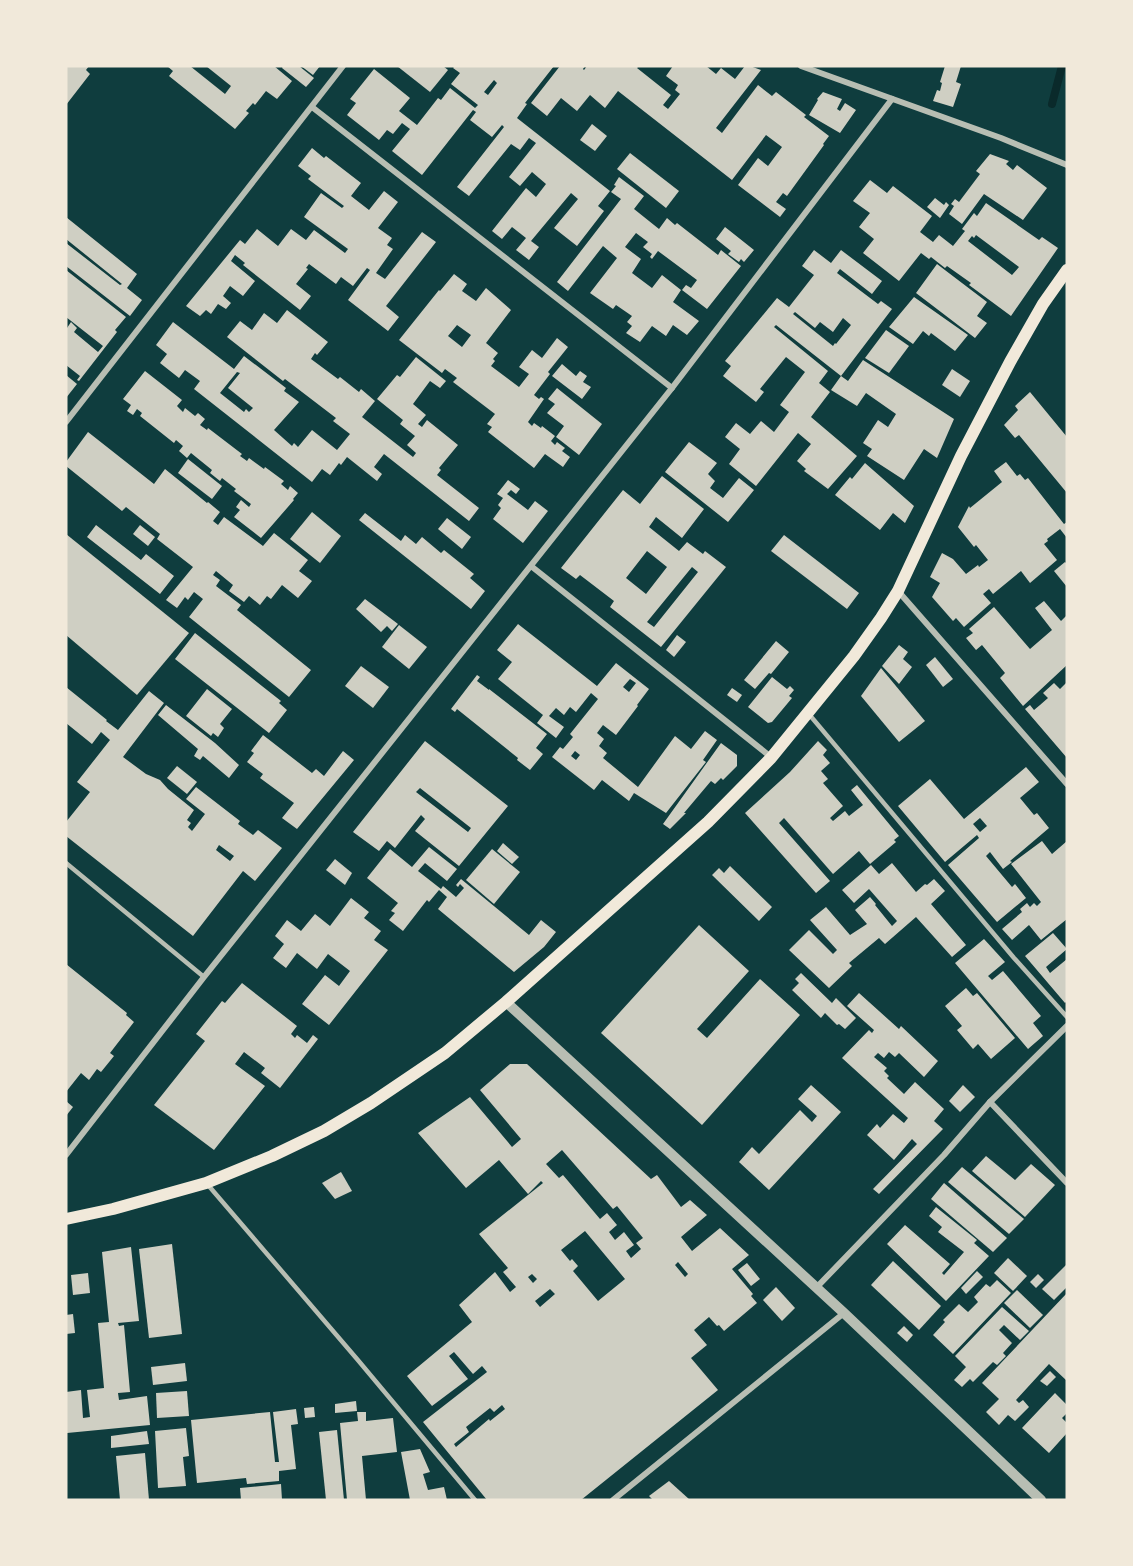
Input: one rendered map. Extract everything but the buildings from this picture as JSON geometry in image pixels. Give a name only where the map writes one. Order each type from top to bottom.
[{"type":"main road","points":[[66,1219],[113,1209],[206,1183],[272,1156],[324,1131],[445,1053],[506,1002],[708,822],[771,758],[854,656],[881,618],[898,591],[961,456],[1010,362],[1043,304],[1067,270]]},
{"type":"street","points":[[66,422],[343,66]]},
{"type":"street","points":[[801,66],[1001,138],[1067,165]]},
{"type":"street","points":[[66,1155],[204,977],[672,388],[892,99]]},
{"type":"street","points":[[312,107],[672,388]]},
{"type":"street","points":[[531,566],[771,758]]},
{"type":"street","points":[[898,591],[1067,784]]},
{"type":"street","points":[[506,1002],[844,1313],[1041,1500]]},
{"type":"street","points":[[816,1288],[944,1155],[990,1102],[1067,1026]]},
{"type":"street","points":[[990,1102],[1067,1183]]},
{"type":"street","points":[[613,1500],[844,1313]]},
{"type":"lane","points":[[808,713],[1014,958],[1067,1017]]},
{"type":"lane","points":[[66,863],[204,977]]},
{"type":"lane","points":[[206,1183],[475,1500]]},
{"type":"waterway","points":[[1052,104],[1062,66]]}]
